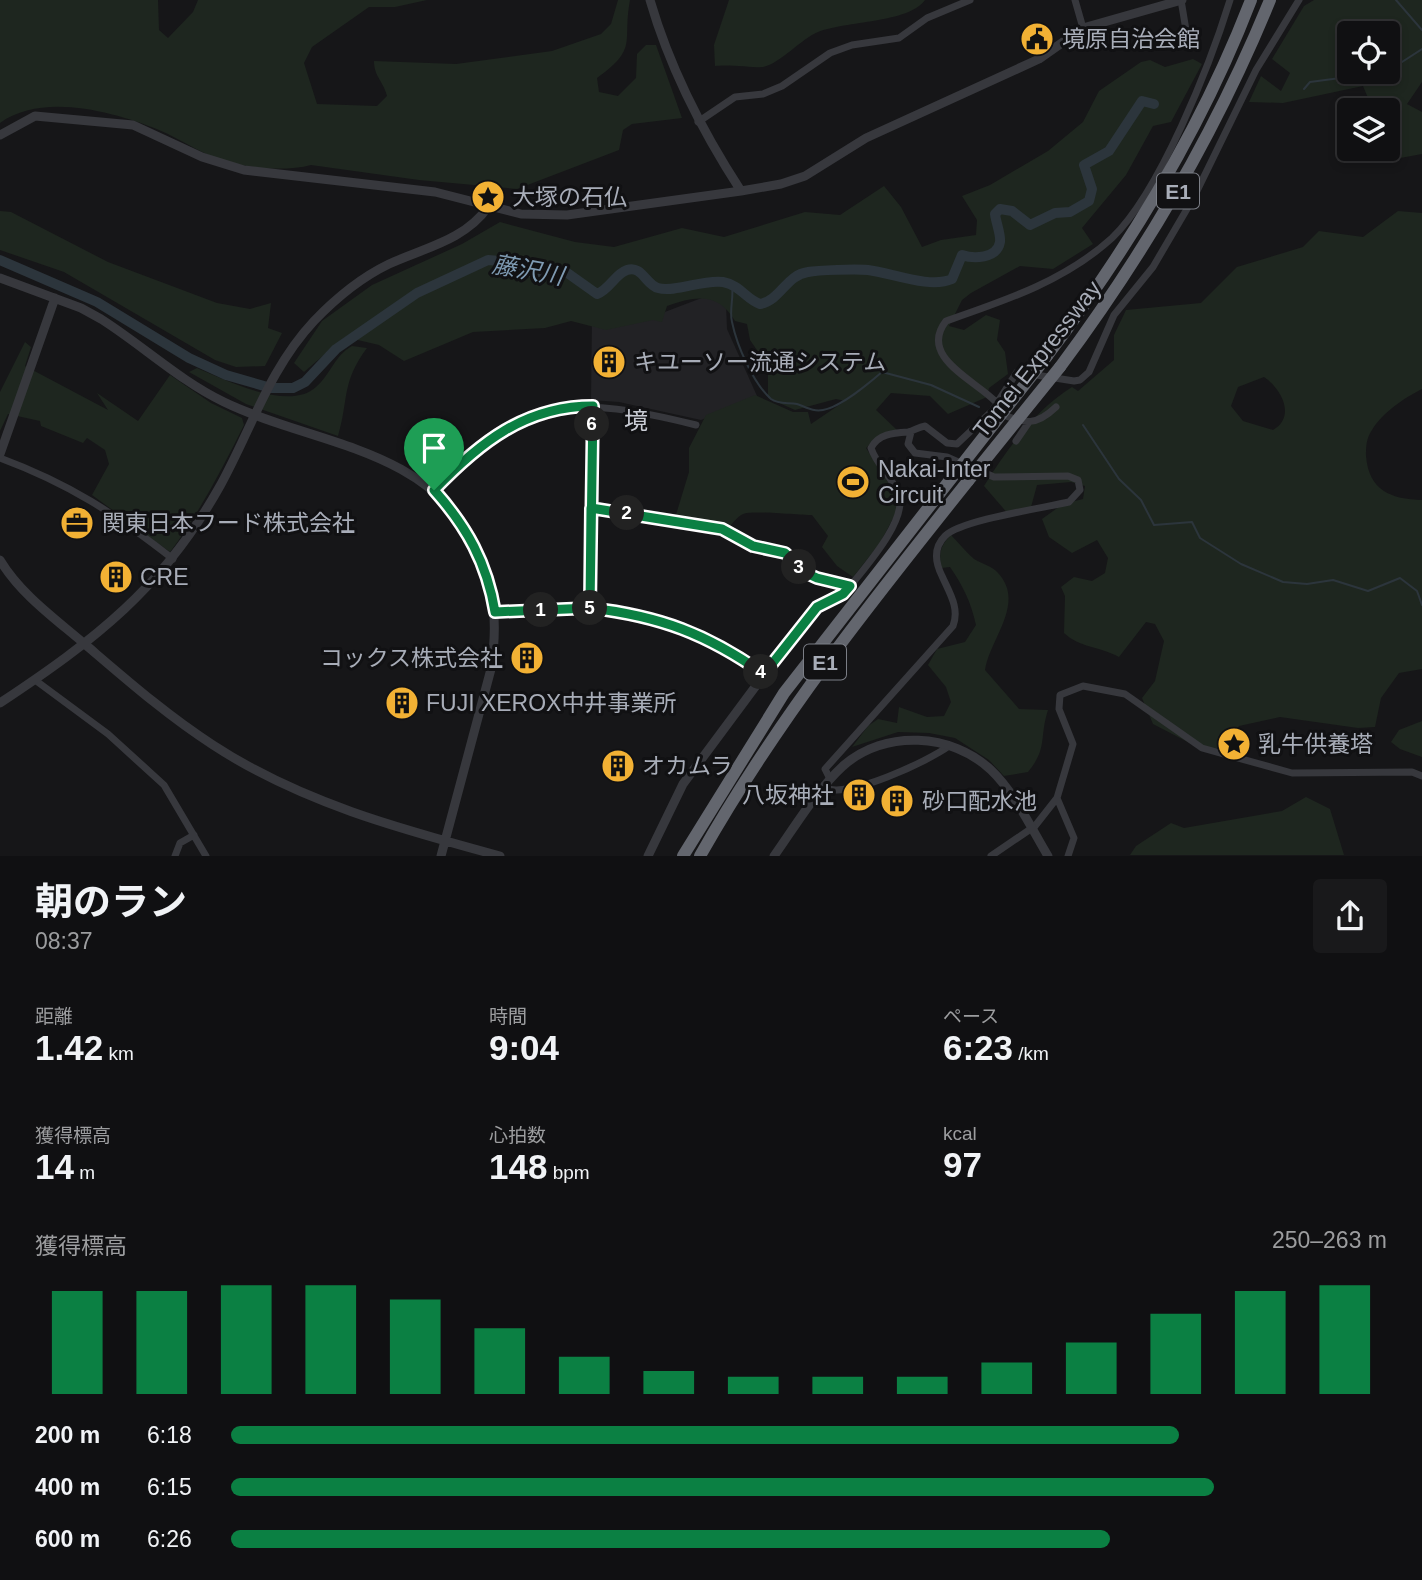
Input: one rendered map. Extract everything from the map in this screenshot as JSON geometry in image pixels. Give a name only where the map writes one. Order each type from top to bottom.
[{"type":"highway","name":"Tomei Expressway","points":[[683,856],[784,693],[1047,356],[1149,210],[1215,85],[1251,0]]},
{"type":"highway","name":"Tomei Expressway","points":[[700,856],[769,743],[823,665],[1060,368],[1122,282],[1182,184],[1238,75],[1270,0]]},
{"type":"street","points":[[650,0],[669,56],[698,122],[741,191]]},
{"type":"street","points":[[698,122],[735,97],[763,94],[782,86],[830,53],[852,45],[898,38],[927,18],[970,0]]},
{"type":"street","points":[[1076,0],[1083,28]]},
{"type":"street","points":[[0,135],[35,116],[133,125],[230,167],[435,192],[521,214],[567,215],[741,191],[781,184],[805,176],[866,138],[1039,59],[1083,28],[1181,0],[1188,42]]},
{"type":"street","points":[[996,402],[942,357],[937,343],[940,328],[946,321],[1017,297],[1086,257],[1113,236],[1127,220],[1166,154],[1214,52],[1230,0]]},
{"type":"street","points":[[648,856],[683,784],[764,674],[817,607],[843,594],[881,546],[901,507],[898,492],[877,464],[871,449],[882,437],[894,432],[911,432],[925,426],[947,443],[957,444],[992,411],[1017,372],[1074,381],[1080,380],[1089,372],[1114,315],[1153,267],[1194,197],[1256,70],[1299,0]]},
{"type":"street","points":[[0,703],[85,644],[127,609],[173,559],[221,483],[274,373],[299,338],[335,300],[371,274],[468,230],[488,207]]},
{"type":"street","points":[[0,278],[101,319],[212,395],[396,465],[434,490],[466,528],[479,552],[495,612],[491,669],[441,856]]},
{"type":"street","points":[[54,298],[0,456],[81,493],[116,515],[173,559]]},
{"type":"street","points":[[434,490],[467,456],[505,428],[551,410],[593,406],[622,408],[696,425]]},
{"type":"street","points":[[590,608],[593,406]]},
{"type":"street","points":[[992,411],[1029,422],[1042,420],[1056,407]]},
{"type":"street","points":[[1016,441],[1029,422]]},
{"type":"street","points":[[827,783],[825,769],[953,626],[955,608],[936,556],[943,538],[958,527],[1069,502],[1080,490],[1078,480],[1073,477],[994,477],[947,457],[922,456],[911,449],[908,438],[911,432]]},
{"type":"street","points":[[591,508],[722,529],[753,546],[785,553],[806,573],[817,578],[850,586]]},
{"type":"street","points":[[0,560],[16,583],[85,644],[155,704],[213,746],[277,781],[340,809],[500,856]]},
{"type":"street","points":[[495,612],[590,608],[625,612],[694,631],[764,674]]},
{"type":"street","points":[[34,680],[108,734],[164,785],[206,856]]},
{"type":"street","points":[[991,856],[1031,829],[1057,798],[1073,744],[1058,702],[1060,695],[1083,686],[1125,694],[1178,734],[1202,748],[1292,773],[1412,772],[1422,776]]},
{"type":"street","points":[[774,856],[827,783],[856,756],[878,746],[917,740],[949,746],[972,756],[991,770],[1048,856]]},
{"type":"street","points":[[827,783],[842,791],[872,784],[939,754],[949,746]]},
{"type":"street","points":[[1057,798],[1074,838],[1068,856]]},
{"type":"street","points":[[175,856],[180,843],[194,835]]},
{"type":"shaded area","points":[[0,0],[158,0],[159,30],[168,38],[193,12],[198,0],[427,0],[395,7],[369,7],[312,47],[304,63],[317,104],[377,106],[387,96],[374,61],[456,64],[552,51],[601,34],[611,24],[618,0],[630,0],[624,51],[610,68],[597,78],[599,92],[618,96],[636,78],[637,54],[646,45],[656,45],[682,118],[632,124],[623,130],[619,150],[517,189],[419,180],[311,165],[282,169],[241,165],[213,157],[159,130],[121,117],[79,108],[37,108],[0,123]]},
{"type":"shaded area","points":[[729,0],[925,0],[917,8],[905,13],[818,32],[770,65],[715,66],[714,45]]},
{"type":"shaded area","points":[[1314,0],[1422,0],[1422,82],[1407,104],[1422,112],[1422,154],[1400,158],[1400,98],[1368,98],[1363,86],[1283,103],[1249,102],[1261,76],[1281,91],[1290,73],[1272,59],[1304,6]]},
{"type":"shaded area","points":[[1193,59],[1202,64],[1171,122],[1153,126],[1126,175],[1082,228],[1093,244],[1053,269],[1020,266],[962,300],[949,326],[964,330],[986,315],[1000,320],[997,340],[1005,352],[1008,374],[989,388],[987,397],[948,414],[930,396],[891,393],[876,410],[897,430],[875,439],[866,448],[895,493],[898,509],[880,543],[853,577],[837,566],[822,547],[828,536],[812,515],[748,513],[739,517],[727,530],[675,518],[689,472],[689,448],[706,415],[755,395],[793,412],[808,412],[811,424],[845,401],[836,399],[795,410],[768,398],[768,366],[750,340],[747,324],[735,321],[714,301],[687,300],[667,306],[662,322],[653,320],[606,330],[571,321],[545,328],[473,332],[404,361],[379,345],[345,337],[304,372],[294,363],[322,321],[372,285],[462,244],[500,222],[575,242],[614,247],[682,228],[724,237],[805,212],[840,215],[884,186],[901,207],[922,247],[941,240],[976,235],[977,220],[962,196],[990,185],[1048,151],[1083,122],[1099,91],[1141,62],[1150,60],[1165,67]]},
{"type":"shaded area","points":[[0,211],[11,212],[108,262],[217,303],[250,309],[271,303],[268,328],[282,333],[265,366],[236,367],[215,360],[64,272],[0,250]]},
{"type":"shaded area","points":[[1398,211],[1422,213],[1422,389],[1394,406],[1376,424],[1367,440],[1366,456],[1372,477],[1384,491],[1401,498],[1422,500],[1422,669],[1399,673],[1381,698],[1375,727],[1358,728],[1280,717],[1239,726],[1227,742],[1209,753],[1153,724],[1142,698],[1155,681],[1164,641],[1155,624],[1146,622],[1119,657],[1077,642],[1064,633],[1065,596],[1061,587],[1074,577],[1092,581],[1105,573],[1108,558],[1097,540],[1072,553],[1049,537],[1042,519],[1063,504],[1083,499],[1085,486],[1071,482],[1037,485],[1031,507],[1009,515],[984,486],[1012,444],[1046,407],[1072,387],[1078,391],[1114,360],[1114,335],[1126,310],[1201,303],[1237,267],[1303,247],[1319,231],[1363,237]],"holes":[[[1264,377],[1281,396],[1285,411],[1284,418],[1273,430],[1243,421],[1231,406],[1238,387]]]},
{"type":"shaded area","points":[[712,294],[726,304],[727,329],[757,396],[701,420],[619,402],[591,400],[592,317],[657,315]]},
{"type":"shaded area","points":[[25,342],[31,347],[25,366],[108,410],[97,393],[138,421],[170,375],[211,403],[242,418],[244,425],[219,474],[170,552],[92,495],[109,464],[105,450],[87,438],[83,443],[41,426],[40,421],[8,414],[0,431],[0,392]]},
{"type":"shaded area","points":[[352,346],[367,348],[349,381],[338,436],[246,404],[189,372],[197,368],[240,386],[274,395],[304,394],[316,387],[341,355]]},
{"type":"shaded area","points":[[951,535],[974,559],[996,571],[1006,584],[1008,608],[985,670],[1019,709],[1048,710],[1041,749],[1028,772],[1004,776],[989,760],[955,738],[929,733],[898,732],[852,747],[868,726],[878,719],[897,723],[899,707],[927,717],[944,716],[951,702],[946,687],[928,665],[937,649],[965,642],[976,625],[969,602],[955,574],[950,567],[941,568],[941,550]]},
{"type":"shaded area","points":[[1422,721],[1422,757],[1400,749],[1391,742],[1399,730]]},
{"type":"shaded area","points":[[1306,797],[1330,809],[1344,855],[1130,855],[1136,846],[1171,823],[1184,828],[1282,811]]},
{"type":"waterway","name":"藤沢川","points":[[1396,0],[1422,30]]},
{"type":"waterway","name":"藤沢川","points":[[1400,63],[1422,49]]},
{"type":"waterway","name":"藤沢川","points":[[1304,89],[1310,82],[1337,78]]},
{"type":"waterway","name":"藤沢川","points":[[0,260],[97,302],[189,358],[226,375],[271,388],[293,388],[305,382],[336,349],[417,293],[488,260],[500,261],[524,272],[566,272],[597,294],[623,272],[632,269],[658,288],[673,289],[707,282],[723,282],[760,304],[773,298],[800,274],[813,271],[868,270],[922,281],[943,282],[952,279],[962,255],[990,255],[998,248],[1000,239],[995,214],[1000,209],[1012,211],[1030,225],[1055,213],[1070,212],[1089,201],[1092,189],[1084,165],[1109,151],[1142,101],[1154,104]]},
{"type":"waterway","points":[[732,285],[731,317],[734,332],[758,384],[774,401],[823,410],[846,400],[882,372],[931,385],[979,407]]},
{"type":"waterway","points":[[1083,425],[1119,479],[1141,500],[1154,525],[1192,522],[1200,538],[1241,564],[1283,582],[1307,584],[1333,580],[1368,591],[1400,578],[1417,591],[1422,605]]},
{"type":"place","name":"境原自治会館","points":[[1037,39]]},
{"type":"place","name":"大塚の石仏","points":[[488,197]]},
{"type":"place","name":"キユーソー流通システム","points":[[609,362]]},
{"type":"place","name":"Nakai-Inter Circuit","points":[[853,482]]},
{"type":"place","name":"関東日本フード株式会社","points":[[77,523]]},
{"type":"place","name":"CRE","points":[[116,577]]},
{"type":"place","name":"コックス株式会社","points":[[527,658]]},
{"type":"place","name":"FUJI XEROX中井事業所","points":[[402,703]]},
{"type":"place","name":"乳牛供養塔","points":[[1234,744]]},
{"type":"place","name":"オカムラ","points":[[618,766]]},
{"type":"place","name":"八坂神社","points":[[859,795]]},
{"type":"place","name":"砂口配水池","points":[[897,801]]},
{"type":"district","name":"境","points":[[636,420]]},
{"type":"route","points":[[434,490],[466,528],[479,552],[495,612],[590,608],[591,508],[722,529],[753,546],[785,553],[806,573],[817,578],[839,586],[850,586],[843,594],[822,602],[817,607],[764,674],[694,631],[625,612],[590,608],[591,508],[593,406],[551,410],[505,428],[467,456],[434,490]]}]
